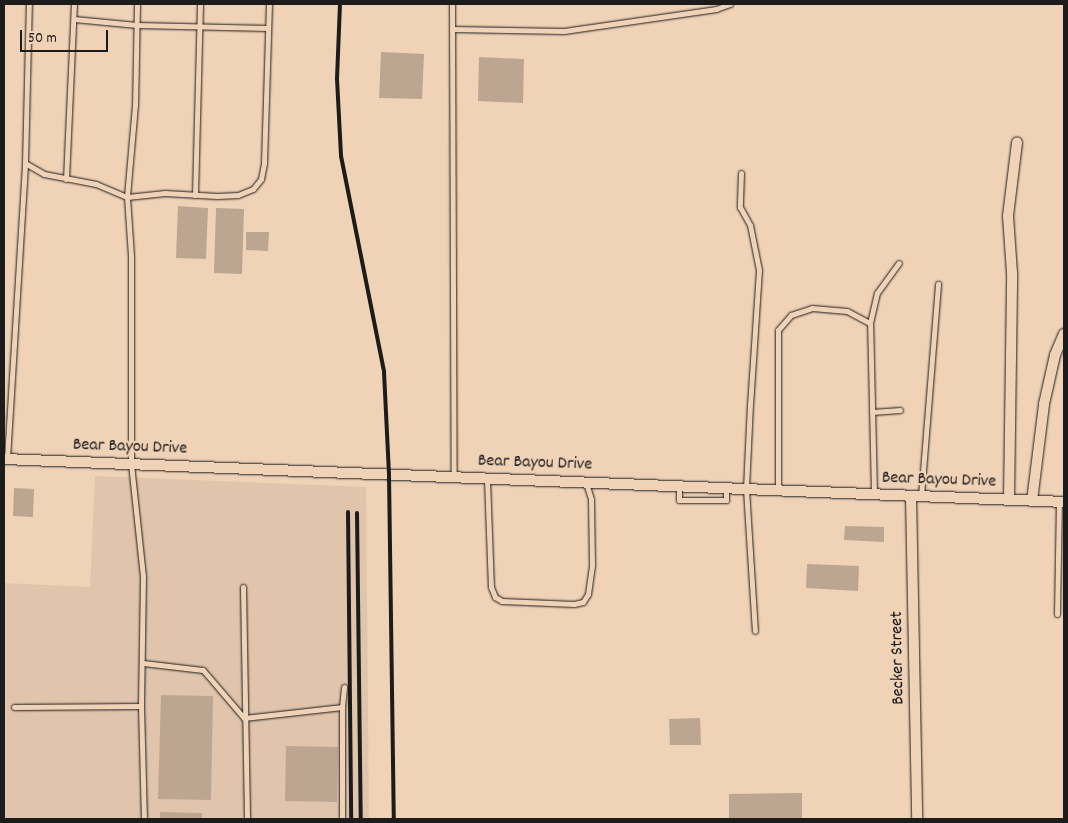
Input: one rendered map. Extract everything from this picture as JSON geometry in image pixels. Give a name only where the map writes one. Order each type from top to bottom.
[{"type":"street","points":[[1009,500],[1012,273],[1008,216],[1017,143]]},
{"type":"street","points":[[1032,501],[1044,404],[1055,355],[1064,334]]},
{"type":"street","name":"Bear Bayou Drive","points":[[5,459],[1062,502]]},
{"type":"street","name":"Becker Street","points":[[916,496],[917,819]]},
{"type":"lane","points":[[5,459],[25,163],[29,4]]},
{"type":"lane","points":[[66,179],[74,4]]},
{"type":"lane","points":[[137,4],[135,106],[127,198],[131,256],[131,464],[142,576],[143,663],[141,706],[144,819]]},
{"type":"lane","points":[[195,195],[200,4]]},
{"type":"lane","points":[[25,163],[44,174],[96,184],[127,198],[165,193],[238,195],[253,189],[261,179],[264,163],[269,4]]},
{"type":"lane","points":[[452,4],[454,477]]},
{"type":"lane","points":[[452,29],[564,31],[716,9],[730,4]]},
{"type":"lane","points":[[74,19],[137,25],[268,28]]},
{"type":"lane","points":[[740,172],[740,207],[750,225],[759,270],[746,489],[755,631]]},
{"type":"lane","points":[[874,494],[870,323],[877,292],[899,263]]},
{"type":"lane","points":[[916,496],[938,284]]},
{"type":"lane","points":[[778,490],[778,330],[791,315],[812,308],[847,311],[870,323]]},
{"type":"lane","points":[[872,412],[900,410]]},
{"type":"lane","points":[[487,478],[492,587],[495,596],[502,601],[565,604],[583,602],[588,594],[592,537],[591,499],[586,483]]},
{"type":"lane","points":[[1057,614],[1062,502]]},
{"type":"lane","points":[[243,587],[247,819]]},
{"type":"lane","points":[[143,663],[203,670],[244,718]]},
{"type":"lane","points":[[342,819],[342,707],[344,686]]},
{"type":"lane","points":[[14,707],[141,706]]},
{"type":"lane","points":[[244,718],[342,707]]},
{"type":"shaded area","points":[[95,476],[366,487],[369,819],[4,819],[4,583],[90,587]]},
{"type":"building","points":[[381,52],[424,54],[422,99],[379,98]]},
{"type":"building","points":[[479,57],[524,59],[523,103],[478,101]]},
{"type":"building","points":[[178,206],[208,208],[206,259],[176,258]]},
{"type":"building","points":[[216,208],[244,209],[242,274],[214,273]]},
{"type":"building","points":[[246,232],[269,232],[268,251],[246,250]]},
{"type":"building","points":[[14,488],[34,489],[33,517],[13,516]]},
{"type":"building","points":[[845,526],[884,527],[884,542],[844,540]]},
{"type":"building","points":[[807,564],[859,566],[858,591],[806,588]]},
{"type":"building","points":[[161,695],[213,696],[211,800],[158,799]]},
{"type":"building","points":[[700,718],[701,745],[670,745],[669,719]]},
{"type":"building","points":[[286,746],[338,747],[337,802],[285,801]]},
{"type":"building","points":[[802,793],[802,819],[729,819],[729,794]]},
{"type":"building","points":[[160,812],[202,813],[202,819],[160,819]]},
{"type":"railway","points":[[340,4],[337,79],[341,156],[384,372],[389,475],[394,819]]},
{"type":"railway","points":[[348,512],[351,819]]},
{"type":"railway","points":[[357,513],[361,819]]}]
